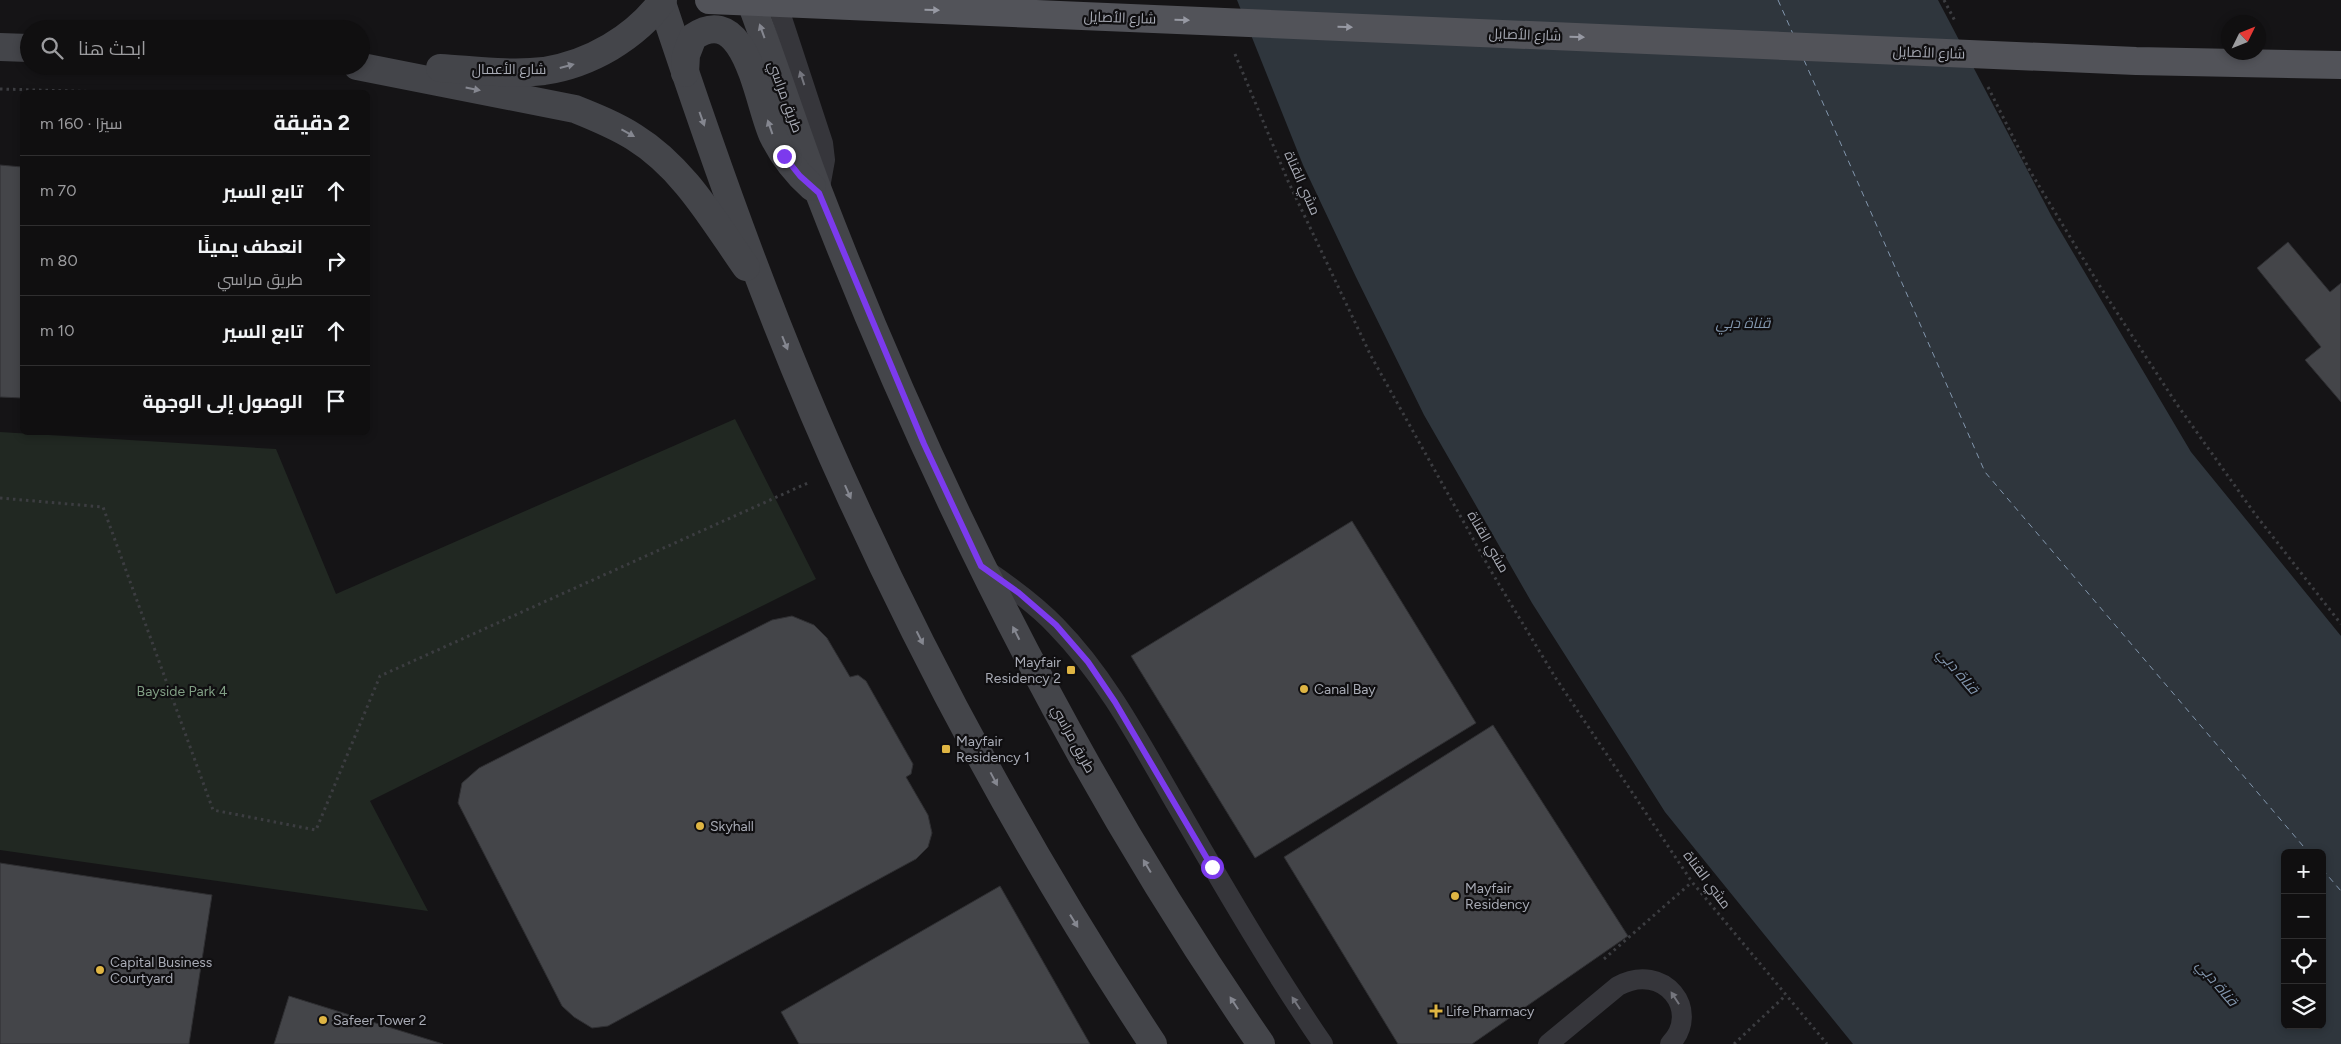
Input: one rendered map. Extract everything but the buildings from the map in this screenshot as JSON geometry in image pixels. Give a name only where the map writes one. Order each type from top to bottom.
[{"type":"main road","name":"شارع الأصايل","points":[[709,0],[2136,61],[2341,65]]},
{"type":"street","name":"طريق مراسي","points":[[750,0],[819,193],[924,444],[981,566],[1108,802],[1178,917],[1261,1044]]},
{"type":"street","points":[[662,1],[685,73],[767,298],[838,469],[899,598],[1015,820],[1072,917],[1153,1044]]},
{"type":"street","name":"شارع الأعمال","points":[[370,64],[515,72],[552,69],[571,65],[603,52],[621,41],[643,23],[662,1]]},
{"type":"street","points":[[685,73],[686,56],[693,37],[710,26],[721,26],[731,30],[738,37],[746,53],[772,134],[784,156],[800,176],[819,193]]},
{"type":"street","points":[[0,47],[20,48]]},
{"type":"street","points":[[370,69],[575,109],[606,121],[635,137],[661,157],[685,181],[767,298]]},
{"type":"lane","points":[[776,0],[823,143],[825,160],[819,193]]},
{"type":"lane","points":[[981,566],[1019,593],[1056,625],[1088,662],[1115,702],[1260,947],[1323,1044]]},
{"type":"lane","points":[[1548,1044],[1618,986],[1629,980],[1642,978],[1655,979],[1666,986],[1675,995],[1681,1006],[1682,1019],[1679,1032],[1670,1044]]},
{"type":"path","points":[[1944,0],[1956,24]]},
{"type":"path","name":"مشي القناة","points":[[1233,48],[1288,181],[1372,356],[1430,464],[1555,677],[1692,882],[1785,996],[1827,1044]]},
{"type":"path","points":[[1986,84],[2030,171],[2101,288],[2144,354],[2255,514],[2341,624]]},
{"type":"path","points":[[0,89],[36,90]]},
{"type":"path","points":[[0,498],[103,507],[213,810],[316,830],[380,676],[838,469]]},
{"type":"path","points":[[1618,986],[1599,964],[1692,882]]},
{"type":"path","points":[[1734,1044],[1785,996]]},
{"type":"green space","name":"Bayside Park 4","points":[[735,419],[816,579],[370,801],[428,911],[0,850],[0,432],[20,433],[20,435],[49,435],[276,449],[336,594]]},
{"type":"water","name":"قناة دبي","points":[[1237,0],[1938,0],[2052,217],[2191,452],[2341,636],[2341,1044],[1853,1044],[1665,812],[1532,603],[1424,415],[1303,165]]},
{"type":"ferry route","points":[[1778,0],[1793,34]]},
{"type":"ferry route","points":[[1804,60],[1985,472],[2306,849]]},
{"type":"ferry route","points":[[2326,874],[2341,891]]},
{"type":"place","name":"Mayfair Residency 2","points":[[1071,670]]},
{"type":"place","name":"Canal Bay","points":[[1304,689]]},
{"type":"place","name":"Mayfair Residency 1","points":[[946,749]]},
{"type":"place","name":"Skyhall","points":[[700,826]]},
{"type":"place","name":"Mayfair Residency","points":[[1455,896]]},
{"type":"place","name":"Capital Business Courtyard","points":[[100,970]]},
{"type":"place","name":"Life Pharmacy","points":[[1436,1011]]},
{"type":"place","name":"Safeer Tower 2","points":[[323,1020]]},
{"type":"route","points":[[784,156],[800,176],[819,193],[924,444],[981,566],[1019,593],[1056,625],[1088,662],[1115,702],[1212,867]]}]
